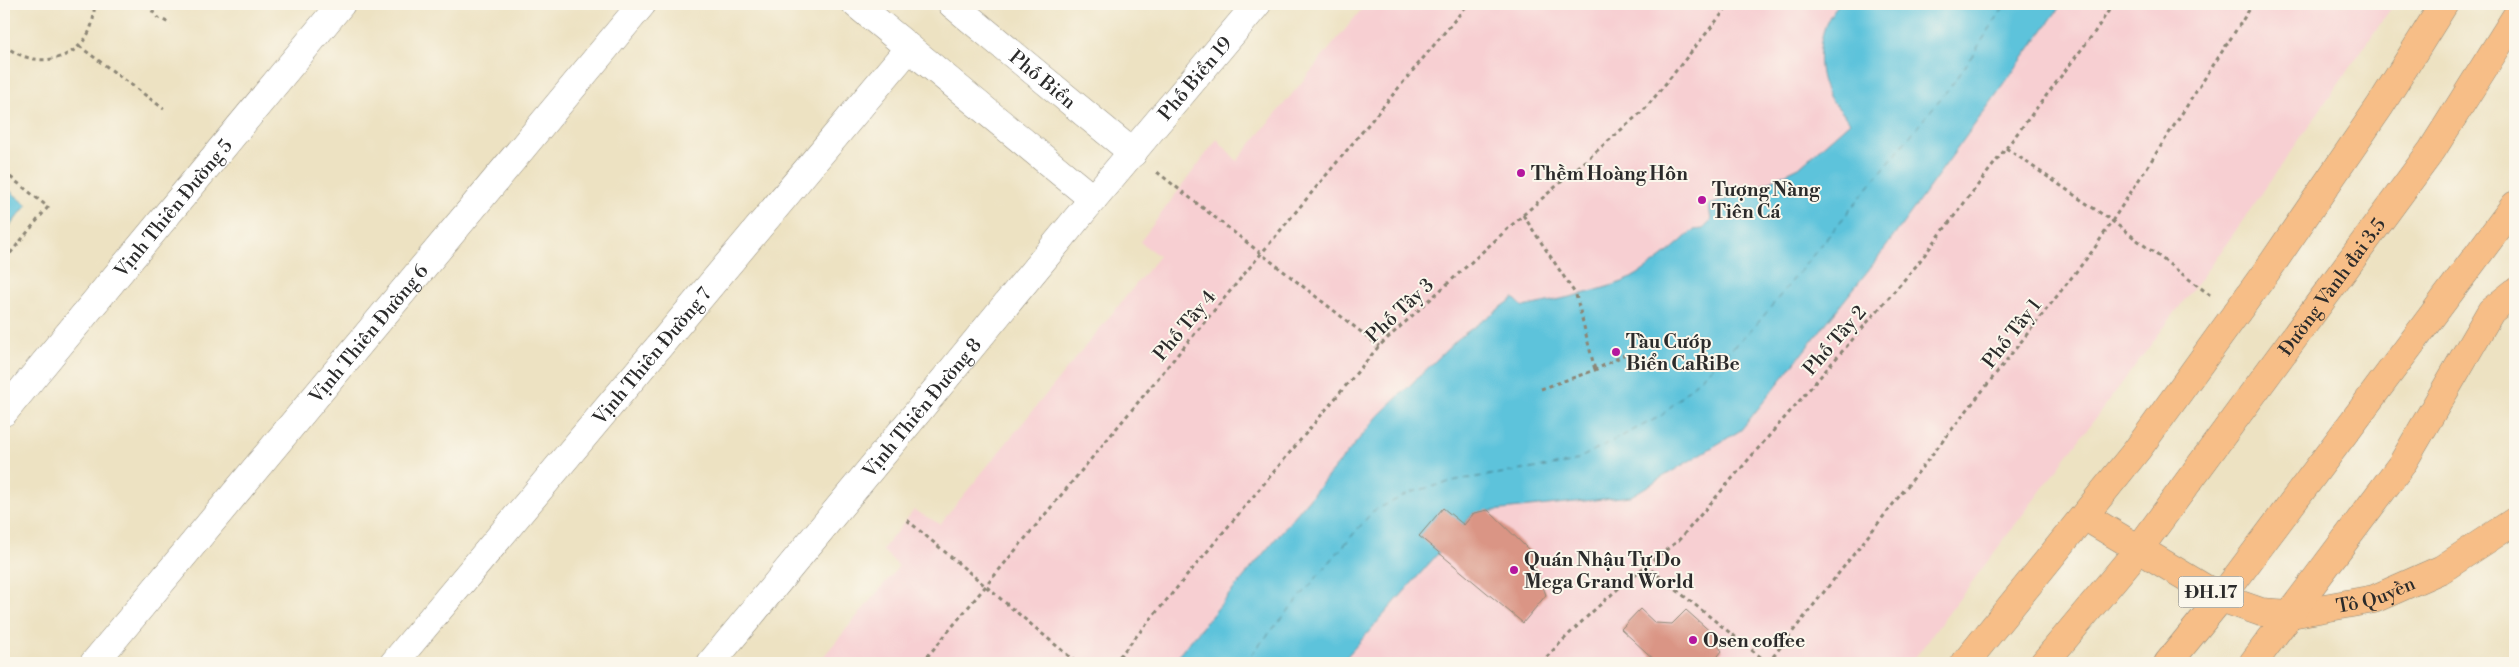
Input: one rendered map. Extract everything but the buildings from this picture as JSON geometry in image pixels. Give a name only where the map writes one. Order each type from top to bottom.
[{"type":"main road","points":[[1965,663],[2137,450],[2235,314],[2380,106],[2444,4]]},
{"type":"main road","name":"Đường Vành đai 3.5","points":[[2138,550],[2432,150],[2515,18]]},
{"type":"main road","points":[[2168,663],[2221,598],[2515,205]]},
{"type":"main road","points":[[2253,663],[2402,464],[2491,311],[2515,292]]},
{"type":"main road","name":"Tô Quyền","points":[[2084,516],[2221,598],[2262,612],[2291,614],[2374,599],[2442,569],[2515,521]]},
{"type":"main road","points":[[2044,663],[2138,550]]},
{"type":"street","name":"Vịnh Thiên Đường 5","points":[[4,412],[341,4]]},
{"type":"street","name":"Vịnh Thiên Đường 6","points":[[94,663],[642,4]]},
{"type":"street","points":[[856,4],[1093,199]]},
{"type":"street","name":"Phố Biển","points":[[952,4],[1133,153]]},
{"type":"street","name":"Phố Biển 19","points":[[1133,153],[1257,4]]},
{"type":"street","name":"Vịnh Thiên Đường 7","points":[[394,663],[909,48]]},
{"type":"street","name":"Vịnh Thiên Đường 8","points":[[711,663],[1133,153]]},
{"type":"path","points":[[4,45],[15,54],[31,60],[49,61],[65,56],[80,46],[90,31],[95,14],[94,4]]},
{"type":"path","points":[[148,4],[157,17],[170,24]]},
{"type":"path","name":"Phố Tây 4","points":[[922,663],[1468,4]]},
{"type":"path","name":"Phố Tây 3","points":[[1114,663],[1379,346],[1523,215],[1645,109],[1730,4]]},
{"type":"path","name":"Phố Tây 2","points":[[1541,663],[1583,619],[1645,565],[1678,541],[1909,274],[2094,33],[2113,4]]},
{"type":"path","name":"Phố Tây 1","points":[[1768,663],[2082,264],[2253,4]]},
{"type":"path","points":[[80,46],[164,109]]},
{"type":"path","points":[[2006,148],[2112,221],[2235,314]]},
{"type":"path","points":[[1133,153],[1379,346]]},
{"type":"path","points":[[4,172],[48,207],[4,261]]},
{"type":"path","points":[[1523,215],[1576,295],[1594,370]]},
{"type":"path","points":[[1542,388],[1594,370],[1624,355]]},
{"type":"path","points":[[906,520],[1077,663]]},
{"type":"path","points":[[1645,565],[1768,663]]},
{"type":"shaded area","points":[[1366,4],[2394,4],[2220,253],[1911,663],[818,663],[899,566],[882,550],[914,510],[940,524],[1159,256],[1140,242],[1217,139],[1237,161]]},
{"type":"water","points":[[1839,4],[2062,4],[1878,258],[1741,430],[1631,496],[1474,513],[1341,663],[1172,663],[1379,415],[1460,337],[1514,298],[1523,307],[1587,293],[1633,277],[1660,258],[1693,230],[1703,229],[1711,221],[1709,205],[1745,193],[1799,167],[1850,122],[1830,98],[1821,75],[1820,49],[1822,36],[1826,24]]},
{"type":"water","points":[[4,186],[27,205],[4,233]]},
{"type":"ferry route","points":[[1244,663],[1373,511],[1412,492],[1457,480],[1570,463],[1661,416],[1757,324],[1958,77],[2006,4]]},
{"type":"place","name":"Thềm Hoàng Hôn","points":[[1521,173]]},
{"type":"place","name":"Tượng Nàng Tiên Cá","points":[[1702,200]]},
{"type":"place","name":"Tàu Cướp Biển CaRiBe","points":[[1616,352]]},
{"type":"place","name":"Quán Nhậu Tự Do Mega Grand World","points":[[1514,570]]},
{"type":"place","name":"Osen coffee","points":[[1693,640]]}]
